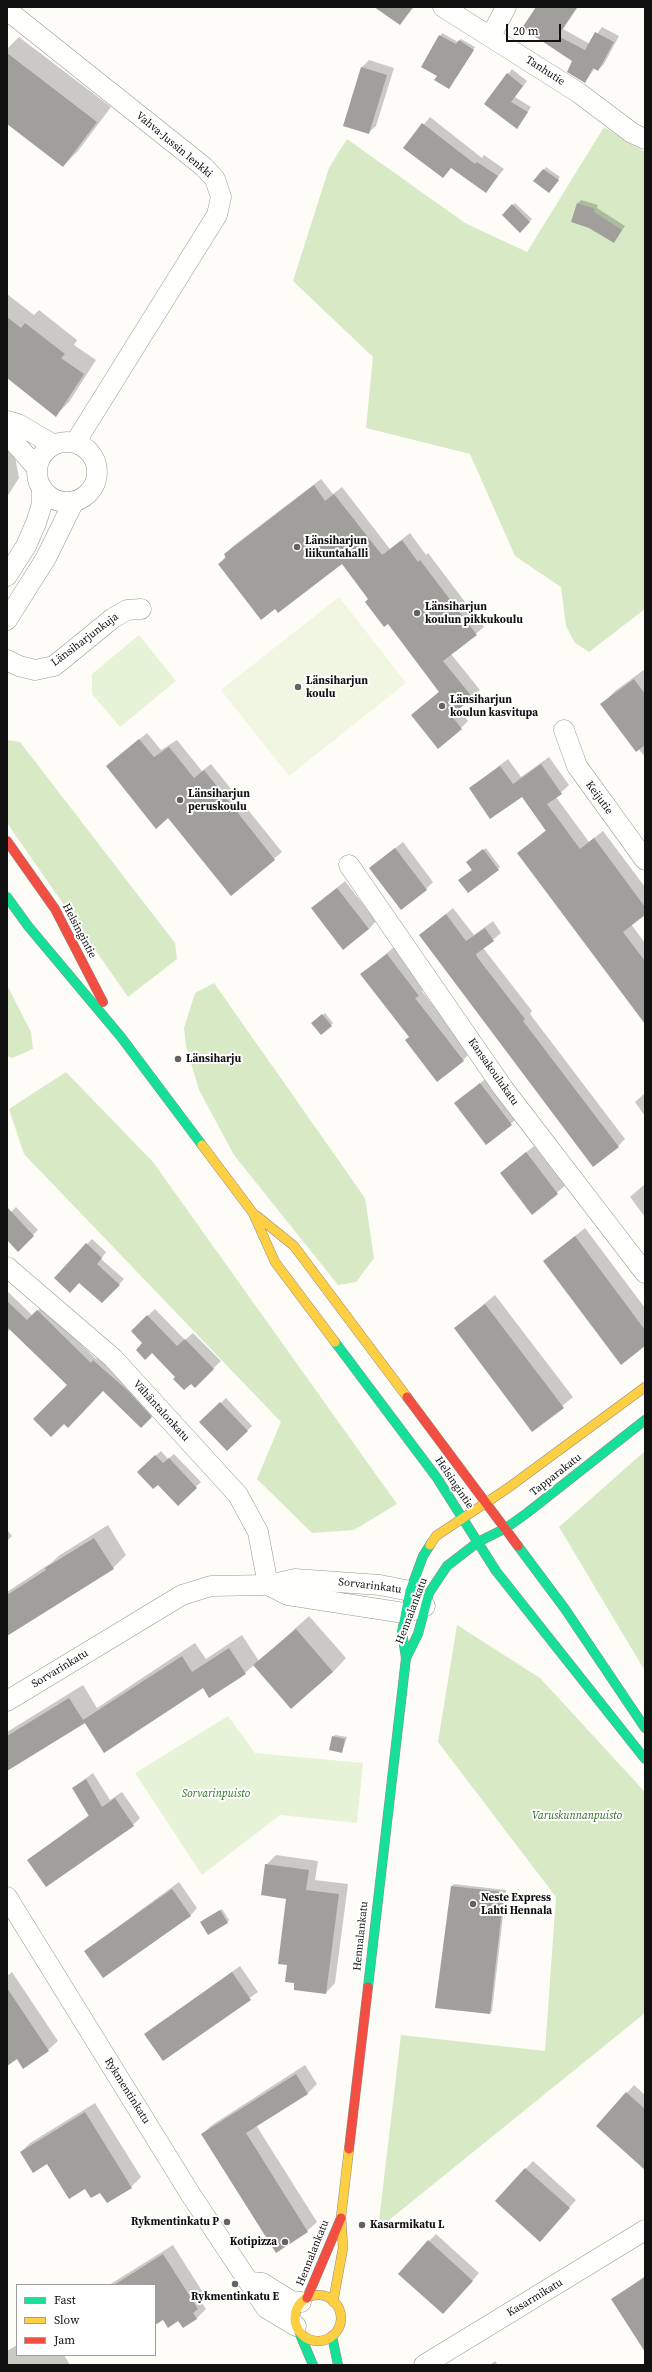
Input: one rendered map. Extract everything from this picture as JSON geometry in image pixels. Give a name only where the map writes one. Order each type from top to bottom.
[{"type":"main road","name":"Helsingintie","points":[[7,841],[54,909],[121,1037]]},
{"type":"main road","name":"Helsingintie","points":[[7,897],[28,926],[121,1037],[253,1213],[275,1262],[437,1478],[496,1571],[645,1759]]},
{"type":"main road","name":"Helsingintie","points":[[253,1213],[294,1246],[565,1609],[645,1728]]},
{"type":"main road","name":"Tapparakatu","points":[[486,1502],[645,1387]]},
{"type":"main road","name":"Tapparakatu","points":[[478,1542],[506,1528],[645,1420]]},
{"type":"main road","name":"Hennalankatu","points":[[333,2302],[343,2248],[341,2217],[406,1658],[402,1632],[404,1613],[410,1591],[423,1556],[433,1541],[462,1517],[486,1502]]},
{"type":"main road","name":"Hennalankatu","points":[[406,1658],[418,1634],[425,1606],[439,1576],[451,1563],[478,1542]]},
{"type":"main road","name":"Hennalankatu","points":[[304,2300],[323,2264],[328,2244],[341,2217]]},
{"type":"main road","points":[[297,2329],[305,2337],[318,2341],[332,2336],[340,2323],[338,2308],[333,2302],[320,2296],[304,2300],[296,2311],[297,2329],[313,2365]]},
{"type":"main road","points":[[332,2336],[338,2365]]},
{"type":"street","name":"Tanhutie","points":[[443,7],[579,93],[632,133],[645,140]]},
{"type":"street","points":[[491,36],[506,7]]},
{"type":"street","name":"Vahva-Jussin lenkki","points":[[7,10],[204,167],[215,179],[221,197],[217,215],[75,443]]},
{"type":"street","points":[[7,421],[18,424],[41,440],[54,445]]},
{"type":"street","points":[[7,434],[37,468],[42,488],[42,504],[36,523],[26,546],[7,576]]},
{"type":"street","points":[[37,468],[43,454],[54,445],[61,443],[75,443],[82,446],[92,455],[96,462],[97,476],[95,483],[87,495],[74,501],[67,502],[53,498],[42,488]]},
{"type":"street","points":[[7,620],[46,558],[74,501]]},
{"type":"street","name":"Länsiharjunkuja","points":[[7,660],[19,666],[35,670],[54,666],[113,618],[128,610],[142,609]]},
{"type":"street","name":"Keijutie","points":[[564,730],[576,766],[645,860]]},
{"type":"street","name":"Kansakoulukatu","points":[[349,865],[503,1088],[645,1273]]},
{"type":"street","name":"Vähäntalonkatu","points":[[7,1267],[112,1358],[238,1495],[258,1532],[268,1585]]},
{"type":"street","name":"Sorvarinkatu","points":[[7,1701],[182,1595],[211,1586],[268,1585],[295,1579],[380,1586],[410,1591],[425,1606],[404,1613],[288,1595],[268,1585]]},
{"type":"street","name":"Rykmentinkatu","points":[[7,1897],[191,2195],[251,2282],[266,2308],[297,2329]]},
{"type":"street","name":"Kasarmikatu","points":[[424,2365],[645,2230]]},
{"type":"street","points":[[251,2282],[262,2283],[291,2301],[304,2300]]},
{"type":"green space","points":[[604,127],[645,152],[645,609],[589,652],[575,643],[566,626],[561,587],[515,556],[470,454],[366,428],[373,357],[293,281],[329,168],[347,139],[465,223],[527,252]]},
{"type":"green space","points":[[339,597],[406,683],[289,776],[221,690]]},
{"type":"green space","points":[[139,635],[176,681],[120,727],[92,694],[92,674]]},
{"type":"green space","points":[[7,740],[20,742],[175,943],[177,959],[128,997],[7,823]]},
{"type":"green space","points":[[214,983],[365,1198],[374,1258],[356,1282],[338,1285],[234,1155],[199,1090],[186,1046],[184,1028],[195,993]]},
{"type":"green space","points":[[7,985],[31,1032],[33,1049],[12,1058],[7,1056]]},
{"type":"green space","points":[[66,1072],[153,1162],[397,1504],[354,1530],[312,1533],[257,1479],[281,1422],[24,1154],[9,1109]]},
{"type":"green space","points":[[645,1451],[645,1671],[559,1527]]},
{"type":"green space","name":"Varuskunnanpuisto","points":[[457,1625],[540,1678],[645,1792],[645,2013],[378,2229],[401,2035],[545,2051],[556,1897],[438,1742]]},
{"type":"green space","name":"Sorvarinpuisto","points":[[228,1716],[255,1753],[363,1763],[357,1823],[280,1815],[202,1875],[135,1773]]},
{"type":"building","points":[[374,7],[413,7],[400,25]]},
{"type":"building","points":[[536,7],[577,7],[558,36],[585,50],[595,32],[614,42],[598,71],[593,68],[585,83],[567,72],[572,61],[522,28]]},
{"type":"building","points":[[439,35],[456,44],[459,40],[474,50],[449,89],[434,80],[437,76],[421,67]]},
{"type":"building","points":[[7,53],[97,122],[63,167],[7,124]]},
{"type":"building","points":[[361,67],[387,75],[369,134],[343,126]]},
{"type":"building","points":[[507,73],[523,86],[511,102],[528,112],[517,129],[484,104]]},
{"type":"building","points":[[422,123],[475,164],[477,162],[498,176],[486,193],[451,168],[443,178],[403,148]]},
{"type":"building","points":[[543,169],[559,180],[549,193],[533,181]]},
{"type":"building","points":[[577,203],[595,209],[594,212],[622,230],[614,243],[589,228],[571,222]]},
{"type":"building","points":[[512,204],[530,222],[520,233],[502,215]]},
{"type":"building","points":[[7,317],[21,328],[25,323],[65,354],[61,358],[84,374],[56,417],[7,378]]},
{"type":"building","points":[[314,485],[325,501],[334,494],[382,555],[402,540],[418,562],[420,560],[477,635],[443,661],[473,698],[451,715],[462,729],[438,749],[411,715],[439,692],[388,624],[384,627],[365,602],[368,599],[342,564],[278,613],[275,609],[261,620],[218,564],[226,558],[224,554]]},
{"type":"building","points":[[634,679],[645,694],[645,745],[636,752],[600,704]]},
{"type":"building","name":"Länsiharjun peruskoulu","points":[[139,739],[154,757],[169,747],[194,778],[204,770],[275,860],[231,896],[168,818],[156,829],[106,766]]},
{"type":"building","points":[[541,764],[562,794],[547,804],[580,849],[594,838],[645,907],[645,915],[623,932],[645,961],[645,1024],[517,853],[546,831],[522,797],[490,819],[469,788],[500,766],[513,784]]},
{"type":"building","points":[[395,848],[427,890],[401,910],[369,868]]},
{"type":"building","points":[[483,849],[499,870],[468,893],[458,880],[472,870],[466,862]]},
{"type":"building","points":[[337,888],[369,929],[343,950],[311,908]]},
{"type":"building","points":[[446,914],[466,941],[485,928],[494,941],[476,954],[477,957],[525,1019],[523,1021],[619,1147],[593,1167],[419,935]]},
{"type":"building","points":[[387,954],[419,996],[415,998],[464,1061],[437,1082],[405,1040],[409,1037],[360,974]]},
{"type":"building","points":[[322,1014],[332,1026],[321,1035],[311,1023]]},
{"type":"building","points":[[480,1083],[512,1125],[486,1145],[454,1103]]},
{"type":"building","points":[[526,1152],[558,1194],[532,1215],[500,1173]]},
{"type":"building","points":[[7,1207],[34,1236],[18,1252],[7,1240]]},
{"type":"building","points":[[575,1236],[645,1330],[645,1346],[621,1365],[543,1261]]},
{"type":"building","points":[[86,1243],[102,1258],[97,1264],[120,1285],[102,1303],[79,1283],[70,1293],[54,1278]]},
{"type":"building","points":[[7,1301],[27,1320],[37,1310],[91,1363],[93,1360],[128,1391],[152,1417],[141,1428],[103,1391],[68,1428],[64,1424],[51,1437],[33,1419],[67,1385],[7,1327]]},
{"type":"building","points":[[485,1304],[564,1408],[532,1432],[454,1328]]},
{"type":"building","points":[[147,1315],[177,1346],[185,1339],[214,1369],[195,1388],[191,1384],[184,1390],[173,1379],[175,1377],[152,1353],[145,1360],[136,1350],[142,1343],[131,1331]]},
{"type":"building","points":[[220,1402],[248,1431],[227,1451],[199,1422]]},
{"type":"building","points":[[155,1455],[163,1463],[169,1458],[197,1488],[178,1506],[158,1485],[153,1489],[137,1472]]},
{"type":"building","points":[[94,1538],[114,1569],[7,1636],[7,1595],[46,1570],[45,1568]]},
{"type":"building","points":[[296,1629],[333,1672],[291,1709],[253,1665]]},
{"type":"building","points":[[229,1648],[246,1674],[209,1698],[203,1688],[104,1753],[83,1720],[182,1656],[192,1672]]},
{"type":"building","points":[[69,1698],[85,1723],[7,1771],[7,1736]]},
{"type":"building","points":[[332,1736],[345,1739],[342,1753],[329,1750]]},
{"type":"building","points":[[86,1779],[102,1807],[115,1798],[134,1826],[46,1887],[27,1860],[89,1816],[72,1788]]},
{"type":"building","points":[[265,1864],[309,1870],[306,1890],[339,1894],[326,1994],[294,1990],[294,1983],[285,1982],[287,1965],[278,1964],[286,1899],[261,1895]]},
{"type":"building","points":[[451,1886],[504,1892],[490,2014],[435,2008]]},
{"type":"building","points":[[172,1889],[191,1916],[103,1978],[84,1951]]},
{"type":"building","points":[[220,1910],[228,1923],[208,1935],[200,1922]]},
{"type":"building","points":[[232,1972],[251,2000],[163,2061],[144,2034]]},
{"type":"building","points":[[7,1988],[49,2051],[23,2069],[17,2059],[7,2066]]},
{"type":"building","points":[[296,2074],[308,2094],[246,2133],[308,2232],[276,2253],[201,2134]]},
{"type":"building","points":[[626,2092],[645,2109],[645,2170],[596,2126]]},
{"type":"building","points":[[85,2112],[132,2188],[107,2203],[100,2193],[91,2198],[85,2189],[69,2199],[47,2164],[33,2173],[20,2152]]},
{"type":"building","points":[[525,2168],[570,2208],[540,2242],[495,2201]]},
{"type":"building","points":[[428,2240],[473,2281],[443,2314],[398,2274]]},
{"type":"building","points":[[163,2254],[198,2309],[193,2313],[197,2319],[183,2328],[178,2321],[168,2328],[163,2320],[156,2324],[156,2284],[116,2284]]},
{"type":"building","points":[[645,2277],[645,2352],[611,2299]]},
{"type":"traffic: fast","points":[[7,897],[28,926],[121,1037],[202,1145]]},
{"type":"traffic: fast","points":[[335,1342],[437,1478],[496,1571],[645,1759]]},
{"type":"traffic: fast","points":[[406,1658],[418,1634],[429,1593],[447,1566],[478,1542],[506,1528],[527,1513],[645,1420]]},
{"type":"traffic: fast","points":[[368,1987],[406,1658],[402,1632],[410,1591],[423,1556],[430,1545]]},
{"type":"traffic: fast","points":[[518,1546],[565,1609],[645,1728]]},
{"type":"traffic: fast","points":[[299,2332],[313,2365]]},
{"type":"traffic: fast","points":[[332,2336],[338,2365]]},
{"type":"traffic: slow","points":[[202,1145],[253,1213],[275,1262],[335,1342]]},
{"type":"traffic: slow","points":[[257,1216],[294,1246],[407,1397]]},
{"type":"traffic: slow","points":[[430,1545],[436,1536],[508,1488],[645,1387]]},
{"type":"traffic: slow","points":[[333,2302],[343,2248],[341,2217],[349,2149]]},
{"type":"traffic: slow","points":[[318,2295],[331,2299],[337,2305],[341,2318],[337,2331],[331,2337],[318,2341],[305,2337],[299,2331],[295,2318],[299,2305],[305,2299],[318,2295]]},
{"type":"traffic: jam","points":[[7,841],[55,909],[103,1002]]},
{"type":"traffic: jam","points":[[407,1397],[518,1546]]},
{"type":"traffic: jam","points":[[349,2149],[368,1987]]},
{"type":"traffic: jam","points":[[307,2298],[341,2218]]},
{"type":"place","name":"Länsiharjun liikuntahalli","points":[[297,547]]},
{"type":"place","name":"Länsiharjun koulun pikkukoulu","points":[[417,613]]},
{"type":"place","name":"Länsiharjun koulu","points":[[298,687]]},
{"type":"place","name":"Länsiharjun koulun kasvitupa","points":[[442,706]]},
{"type":"place","name":"Länsiharjun peruskoulu","points":[[180,800]]},
{"type":"place","name":"Länsiharju","points":[[178,1059]]},
{"type":"place","name":"Neste Express Lahti Hennala","points":[[473,1904]]},
{"type":"place","name":"Rykmentinkatu P","points":[[227,2222]]},
{"type":"place","name":"Kasarmikatu L","points":[[362,2225]]},
{"type":"place","name":"Kotipizza","points":[[285,2242]]},
{"type":"place","name":"Rykmentinkatu E","points":[[235,2284]]}]
